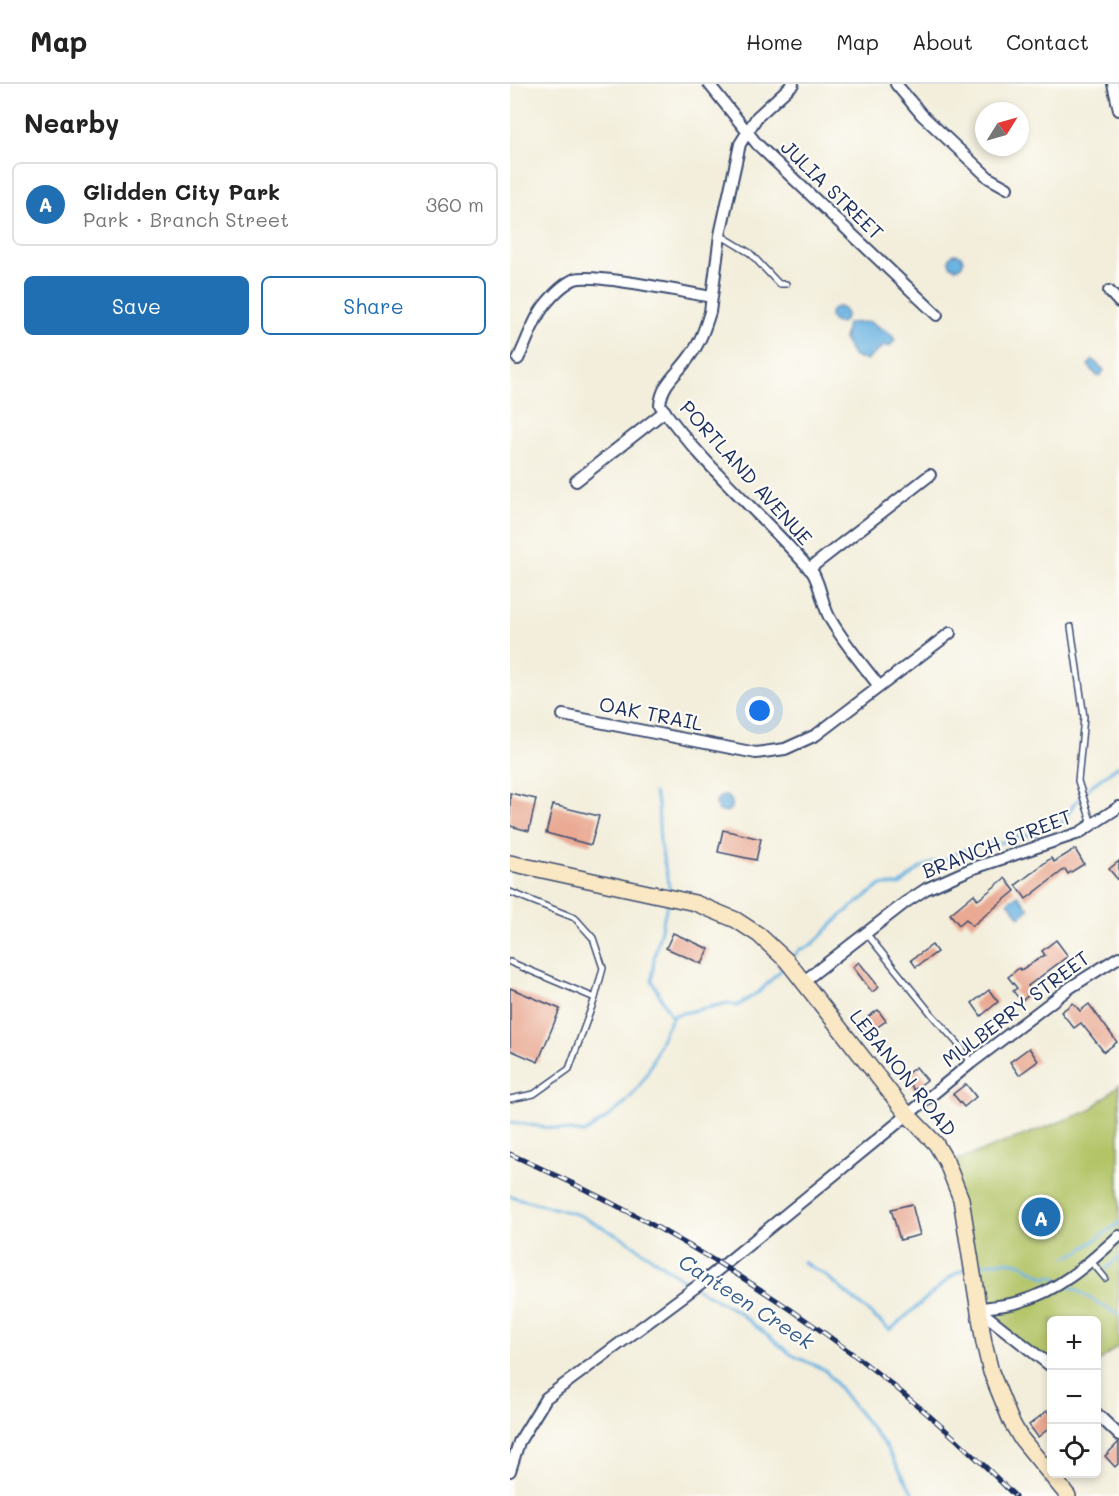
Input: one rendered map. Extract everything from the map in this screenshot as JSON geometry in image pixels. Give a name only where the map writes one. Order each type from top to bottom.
[{"type":"street","name":"JULIA STREET","points":[[709,84],[757,144],[937,315]]},
{"type":"street","name":"PORTLAND AVENUE","points":[[793,84],[768,106],[747,131],[740,144],[720,236],[707,320],[699,342],[689,358],[665,385],[660,405],[741,497],[809,569],[819,584],[831,621],[879,686]]},
{"type":"street","points":[[896,84],[930,123],[989,178],[1007,188]]},
{"type":"street","points":[[1113,84],[1119,110]]},
{"type":"street","points":[[518,359],[534,321],[543,307],[574,279],[600,279],[711,297]]},
{"type":"street","points":[[1109,291],[1119,302]]},
{"type":"street","points":[[576,481],[664,411]]},
{"type":"street","points":[[809,569],[930,475]]},
{"type":"street","name":"OAK TRAIL","points":[[563,715],[756,753],[772,752],[799,744],[816,735],[950,633]]},
{"type":"street","name":"BRANCH STREET","points":[[804,981],[906,902],[948,878],[1079,833],[1119,807]]},
{"type":"street","name":"LEBANON ROAD","points":[[510,863],[695,903],[716,910],[759,935],[787,961],[907,1114],[936,1144],[954,1180],[964,1217],[978,1309],[991,1372],[1011,1421],[1030,1452],[1068,1496]]},
{"type":"street","name":"MULBERRY STREET","points":[[510,1471],[519,1442],[546,1398],[708,1278],[971,1063],[1071,987],[1119,957]]},
{"type":"street","points":[[978,1309],[1019,1302],[1039,1295],[1060,1284],[1119,1236]]},
{"type":"street","points":[[978,1309],[1047,1363]]},
{"type":"street","points":[[1101,1418],[1119,1436]]},
{"type":"lane","points":[[720,236],[750,253],[779,284],[786,284]]},
{"type":"lane","points":[[1071,627],[1084,717],[1078,781],[1092,825]]},
{"type":"lane","points":[[510,892],[575,918],[593,938],[603,968],[596,998],[569,1069],[534,1094],[510,1100]]},
{"type":"lane","points":[[866,933],[961,1047],[971,1063]]},
{"type":"lane","points":[[510,962],[596,998]]},
{"type":"lane","points":[[1091,1261],[1105,1278]]},
{"type":"green space","points":[[1119,1085],[1119,1345],[1101,1360],[1101,1316],[1047,1316],[1047,1367],[978,1309],[947,1164],[1089,1111]]},
{"type":"water","points":[[953,254],[959,254],[963,261],[959,268],[953,268],[949,264],[949,258]]},
{"type":"water","points":[[838,307],[846,315],[838,323],[830,315]]},
{"type":"water","points":[[870,322],[890,333],[895,340],[889,347],[885,345],[867,360],[854,357],[844,340],[847,323]]},
{"type":"water","points":[[1093,360],[1104,370],[1100,376],[1097,376],[1088,365]]},
{"type":"water","points":[[724,796],[732,804],[724,812],[716,804]]},
{"type":"water","points":[[1018,895],[1029,909],[1020,917],[1008,902]]},
{"type":"building","points":[[510,793],[536,799],[529,831],[510,826]]},
{"type":"building","points":[[553,805],[599,816],[591,845],[546,833]]},
{"type":"building","points":[[723,830],[761,839],[756,860],[718,852]]},
{"type":"building","points":[[1075,849],[1084,864],[1068,874],[1065,869],[1026,899],[1016,885],[1051,858],[1054,862]]},
{"type":"building","points":[[1119,861],[1119,881],[1109,869]]},
{"type":"building","points":[[1005,878],[1015,891],[972,926],[966,919],[959,925],[950,914],[974,894],[978,900]]},
{"type":"building","points":[[673,933],[709,949],[702,964],[666,948]]},
{"type":"building","points":[[1056,940],[1068,956],[1028,986],[1033,992],[1021,1001],[1013,991],[1017,988],[1008,977],[1019,968],[1021,970],[1045,955],[1042,951]]},
{"type":"building","points":[[932,945],[937,952],[916,967],[911,960]]},
{"type":"building","points":[[859,962],[879,987],[872,992],[853,967]]},
{"type":"building","points":[[510,988],[560,1009],[538,1062],[510,1050]]},
{"type":"building","points":[[989,990],[998,1002],[981,1016],[972,1003]]},
{"type":"building","points":[[1073,1003],[1080,1011],[1089,1004],[1117,1042],[1104,1052],[1081,1023],[1074,1028],[1061,1012]]},
{"type":"building","points":[[878,1010],[886,1021],[867,1034],[859,1023]]},
{"type":"building","points":[[1029,1048],[1038,1061],[1019,1075],[1010,1062]]},
{"type":"building","points":[[916,1067],[927,1080],[914,1090],[904,1076]]},
{"type":"building","points":[[966,1084],[976,1097],[964,1107],[953,1094]]},
{"type":"building","points":[[912,1204],[920,1235],[900,1240],[891,1209]]},
{"type":"building","points":[[1047,1411],[1047,1430],[1038,1437],[1029,1425]]},
{"type":"building","points":[[1119,1442],[1119,1463],[1115,1467],[1105,1456]]},
{"type":"waterway","points":[[792,958],[800,949],[814,943],[844,913],[881,885],[900,885],[920,868],[933,862],[942,862],[960,851],[1004,842],[1022,835],[1037,835],[1046,827],[1062,823],[1074,804],[1091,786],[1119,765]]},
{"type":"waterway","points":[[654,793],[658,804],[660,843],[670,891]]},
{"type":"waterway","points":[[668,901],[654,958],[652,981],[672,1018]]},
{"type":"waterway","points":[[510,1122],[584,1133],[623,1105],[638,1087],[674,1015],[728,1003],[737,1006],[760,991],[786,965]]},
{"type":"waterway","name":"Canteen Creek","points":[[510,1196],[579,1215],[625,1239],[692,1286]]},
{"type":"waterway","points":[[1067,1257],[1080,1251],[1119,1223]]},
{"type":"waterway","points":[[1106,1269],[1119,1257]]},
{"type":"waterway","points":[[977,1265],[1006,1261],[1019,1263],[1046,1278],[1052,1276],[1119,1315]]},
{"type":"waterway","points":[[803,1262],[825,1275],[890,1330],[952,1276],[968,1267]]},
{"type":"waterway","name":"Canteen Creek","points":[[697,1289],[738,1312],[792,1355],[825,1370],[886,1447],[915,1496]]},
{"type":"railway","points":[[510,1154],[648,1222],[779,1301],[902,1392],[1015,1496]]},
{"type":"place","name":"Glidden City Park","points":[[1041,1217]]}]
